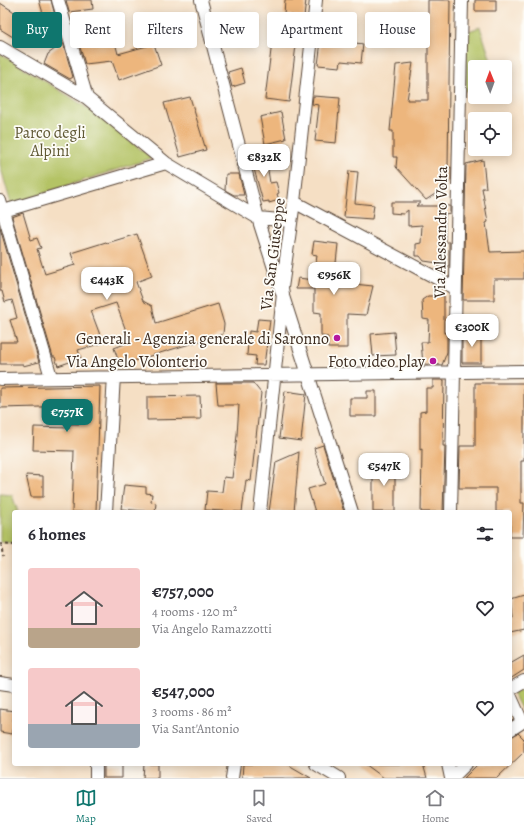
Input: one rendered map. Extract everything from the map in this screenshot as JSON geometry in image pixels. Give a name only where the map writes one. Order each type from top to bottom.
[{"type":"street","points":[[58,0],[87,98]]},
{"type":"street","points":[[201,0],[258,218],[282,288],[351,510]]},
{"type":"street","name":"Via San Giuseppe","points":[[260,510],[283,294],[282,288],[294,202],[316,0]]},
{"type":"street","name":"Via Alessandro Volta","points":[[451,510],[462,0]]},
{"type":"street","points":[[0,47],[87,98],[166,163],[258,218],[291,221]]},
{"type":"street","points":[[51,377],[1,208],[166,163]]},
{"type":"street","points":[[294,202],[455,288]]},
{"type":"street","name":"Via Angelo Volonterio","points":[[0,379],[114,376],[310,376],[524,372]]},
{"type":"street","points":[[106,510],[114,376]]},
{"type":"street","points":[[512,688],[524,680]]},
{"type":"street","points":[[0,683],[12,685]]},
{"type":"street","points":[[512,699],[523,721],[512,729]]},
{"type":"street","points":[[96,766],[96,778]]},
{"type":"street","points":[[232,778],[234,766]]},
{"type":"street","points":[[319,766],[339,778]]},
{"type":"street","points":[[448,770],[460,766]]},
{"type":"path","points":[[3,557],[1,544],[12,545]]},
{"type":"green space","points":[[480,27],[491,60],[468,60],[468,90],[465,91],[466,32]]},
{"type":"green space","name":"Parco degli Alpini","points":[[0,53],[83,105],[152,158],[11,204],[0,165]]},
{"type":"green space","points":[[0,494],[12,495],[17,510],[12,510],[12,543],[0,542]]},
{"type":"green space","points":[[524,687],[524,710],[522,711],[513,693]]},
{"type":"building","points":[[39,0],[51,0],[54,12],[43,12]]},
{"type":"building","points":[[66,0],[92,0],[93,9],[69,12]]},
{"type":"building","points":[[285,0],[306,0],[305,12],[284,12]]},
{"type":"building","points":[[428,0],[450,0],[448,168],[451,167],[451,180],[444,188],[426,200],[396,167],[397,157],[393,157],[393,131],[390,131],[396,65],[413,63],[407,100],[428,100],[430,12],[428,12]]},
{"type":"building","points":[[475,0],[496,0],[496,11],[475,11]]},
{"type":"building","points":[[0,3],[14,12],[12,12],[12,36],[0,29]]},
{"type":"building","points":[[63,43],[73,77],[70,79],[44,64],[48,54],[56,48],[62,48]]},
{"type":"building","points":[[357,43],[363,44],[361,63],[341,61],[340,67],[318,65],[320,48],[357,48]]},
{"type":"building","points":[[80,48],[116,48],[118,54],[140,48],[155,48],[161,65],[119,80],[112,61],[85,64]]},
{"type":"building","points":[[271,48],[296,48],[289,102],[265,99]]},
{"type":"building","points":[[241,68],[245,83],[232,87],[228,72]]},
{"type":"building","points":[[313,96],[340,98],[336,143],[315,141],[319,105],[312,104]]},
{"type":"building","points":[[190,97],[206,150],[180,157],[164,103]]},
{"type":"building","points":[[281,112],[286,139],[265,144],[260,117]]},
{"type":"building","points":[[265,151],[270,183],[276,182],[279,193],[277,194],[279,200],[269,203],[269,201],[263,202],[250,154]]},
{"type":"building","points":[[483,160],[486,188],[482,188],[488,222],[486,223],[490,252],[524,251],[524,279],[494,279],[494,300],[463,300],[466,164]]},
{"type":"building","points":[[349,171],[358,172],[355,203],[374,205],[372,219],[344,217]]},
{"type":"building","points":[[226,174],[239,174],[244,195],[234,195],[225,190]]},
{"type":"building","points":[[391,202],[421,202],[416,206],[450,206],[450,213],[445,214],[445,242],[449,242],[449,266],[438,266],[438,263],[424,261],[420,256],[416,256],[416,244],[421,243],[422,225],[408,226],[408,210],[403,214],[391,213]]},
{"type":"building","points":[[23,213],[31,240],[37,238],[41,248],[37,249],[45,274],[75,265],[71,253],[137,234],[152,276],[136,282],[143,301],[152,306],[156,323],[218,304],[224,324],[223,334],[120,365],[114,348],[130,342],[116,303],[91,311],[103,343],[78,350],[81,358],[58,366],[55,357],[53,357],[12,217]]},
{"type":"building","points":[[0,228],[39,362],[23,366],[23,364],[0,364],[0,342],[17,342],[10,320],[17,318],[12,300],[5,302],[2,291],[0,291]]},
{"type":"building","points":[[314,241],[338,244],[334,282],[373,286],[366,315],[347,314],[347,348],[328,348],[328,337],[321,336],[321,313],[314,312],[314,289],[296,289],[298,278],[314,280],[317,255],[312,254]]},
{"type":"building","points":[[428,296],[444,296],[444,333],[447,333],[447,352],[442,365],[423,364],[421,342],[428,342],[429,320],[423,319],[422,300]]},
{"type":"building","points":[[258,319],[270,320],[264,365],[255,365],[256,356],[247,355],[249,331],[256,332]]},
{"type":"building","points":[[394,332],[396,355],[373,356],[371,334]]},
{"type":"building","points":[[462,332],[481,332],[481,363],[462,363]]},
{"type":"building","points":[[433,380],[444,380],[443,446],[445,446],[443,510],[421,510],[422,449],[420,450],[420,412],[426,411],[426,388],[433,388]]},
{"type":"building","points":[[216,383],[253,383],[261,393],[251,481],[246,480],[242,510],[205,510],[207,491],[222,492],[224,477],[232,478],[239,405],[218,405]]},
{"type":"building","points":[[475,383],[524,383],[524,461],[521,461],[521,503],[524,503],[523,537],[512,537],[512,510],[496,510],[496,488],[459,488],[460,446],[475,446]]},
{"type":"building","points":[[100,386],[96,510],[72,510],[74,451],[33,450],[34,427],[69,428],[69,424],[81,424],[80,406],[0,408],[0,388]]},
{"type":"building","points":[[285,391],[306,394],[301,441],[279,438]]},
{"type":"building","points":[[367,391],[376,391],[376,416],[350,416],[350,398],[367,398]]},
{"type":"building","points":[[200,396],[201,419],[147,420],[147,397]]},
{"type":"building","points":[[323,445],[343,510],[314,510],[308,489],[325,484],[314,448]]},
{"type":"building","points":[[299,452],[294,510],[269,510],[276,462]]},
{"type":"building","points":[[373,462],[395,462],[395,510],[373,510]]},
{"type":"building","points":[[26,475],[43,476],[43,497],[31,497]]},
{"type":"building","points":[[124,485],[146,487],[146,493],[152,494],[151,502],[156,503],[155,510],[121,509]]},
{"type":"building","points":[[524,595],[524,630],[512,633],[513,618],[512,599]]},
{"type":"building","points":[[524,655],[524,670],[512,678],[512,662]]},
{"type":"building","points":[[0,709],[12,711],[12,734],[0,732]]},
{"type":"building","points":[[518,733],[524,739],[524,752],[512,764],[512,736]]},
{"type":"building","points":[[104,766],[122,766],[122,778],[104,778]]},
{"type":"building","points":[[144,766],[158,766],[158,778],[143,778]]},
{"type":"building","points":[[243,766],[290,766],[311,778],[242,778]]},
{"type":"building","points":[[368,766],[424,766],[427,778],[384,778]]},
{"type":"building","points":[[476,766],[509,766],[497,778],[464,778]]},
{"type":"place","name":"Generali - Agenzia generale di Saronno","points":[[337,338]]},
{"type":"place","name":"Foto video play","points":[[433,361]]}]
